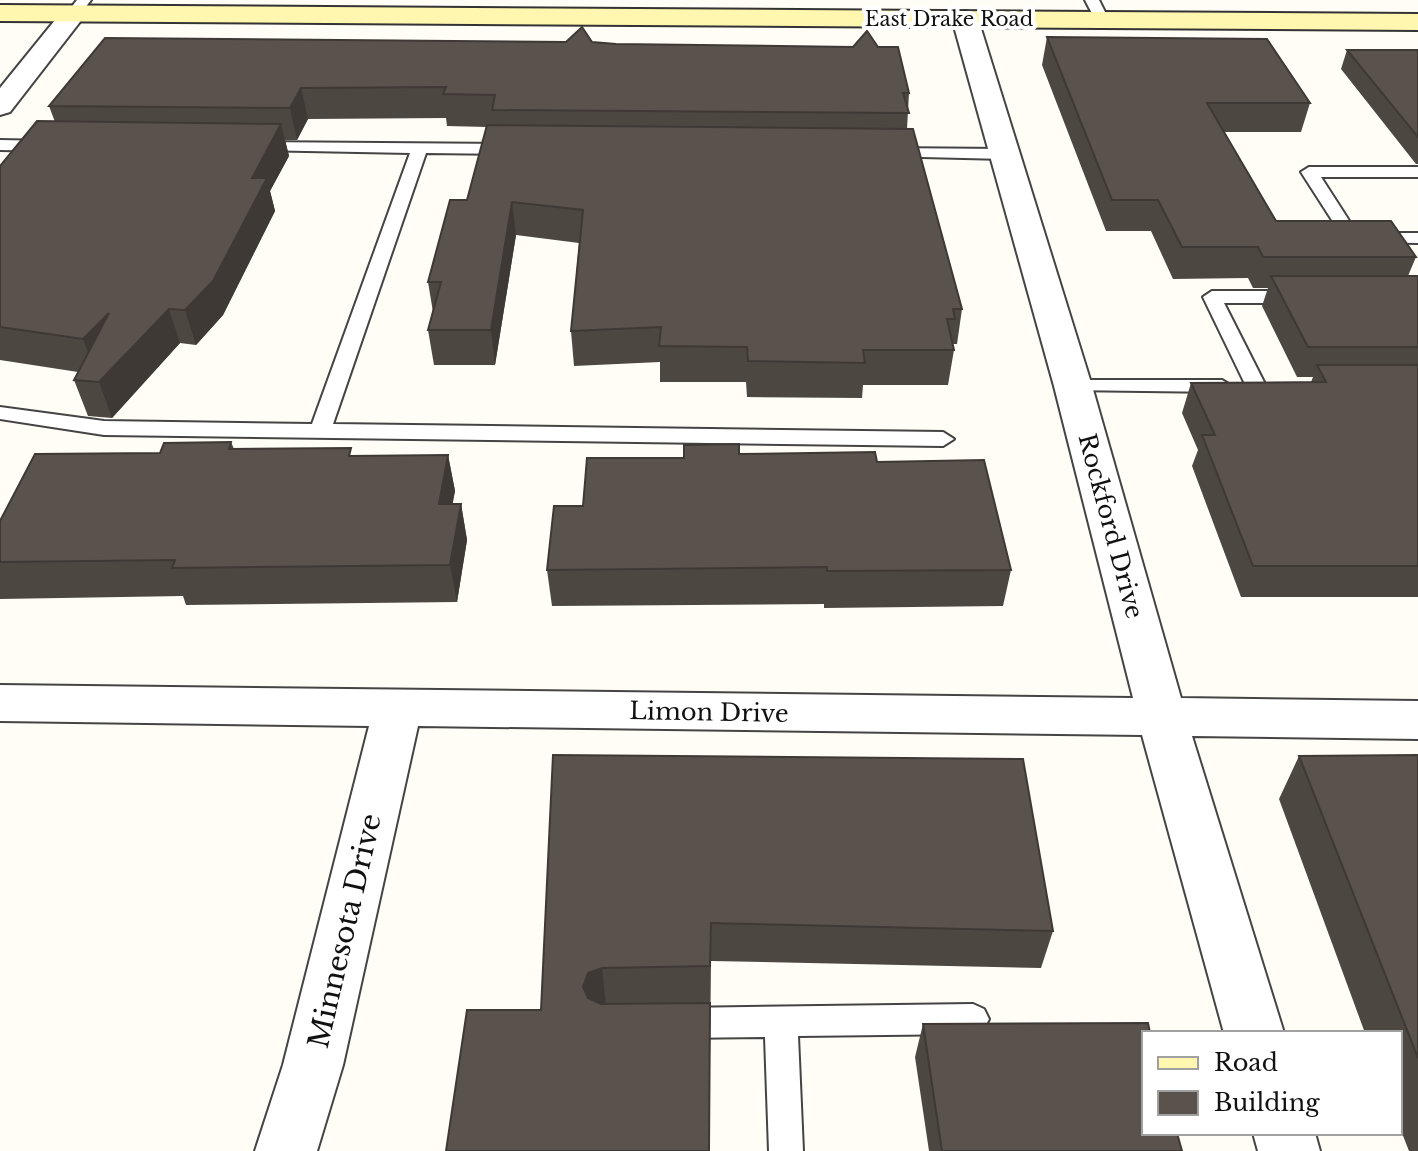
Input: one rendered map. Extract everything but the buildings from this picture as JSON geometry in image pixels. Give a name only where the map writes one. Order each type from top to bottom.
[{"type":"main road","name":"East Drake Road","points":[[0,13],[79,7],[965,19],[1097,10],[1418,22]]},
{"type":"street","points":[[0,106],[79,7]]},
{"type":"street","name":"Rockford Drive","points":[[965,19],[1073,386],[1162,718],[1253,1031]]},
{"type":"street","name":"Limon Drive","points":[[0,703],[1418,720]]},
{"type":"street","name":"Minnesota Drive","points":[[286,1151],[313,1065],[398,708]]},
{"type":"lane","points":[[0,145],[64,146]]},
{"type":"lane","points":[[236,147],[530,149]]},
{"type":"lane","points":[[320,431],[420,148]]},
{"type":"lane","points":[[873,153],[1005,154]]},
{"type":"lane","points":[[1418,172],[1309,172],[1352,238],[1418,238]]},
{"type":"lane","points":[[1073,386],[1263,386],[1212,297],[1316,297]]},
{"type":"lane","points":[[0,413],[90,428],[943,439]]},
{"type":"lane","points":[[654,1023],[973,1019]]},
{"type":"lane","points":[[781,1022],[786,1151]]}]
